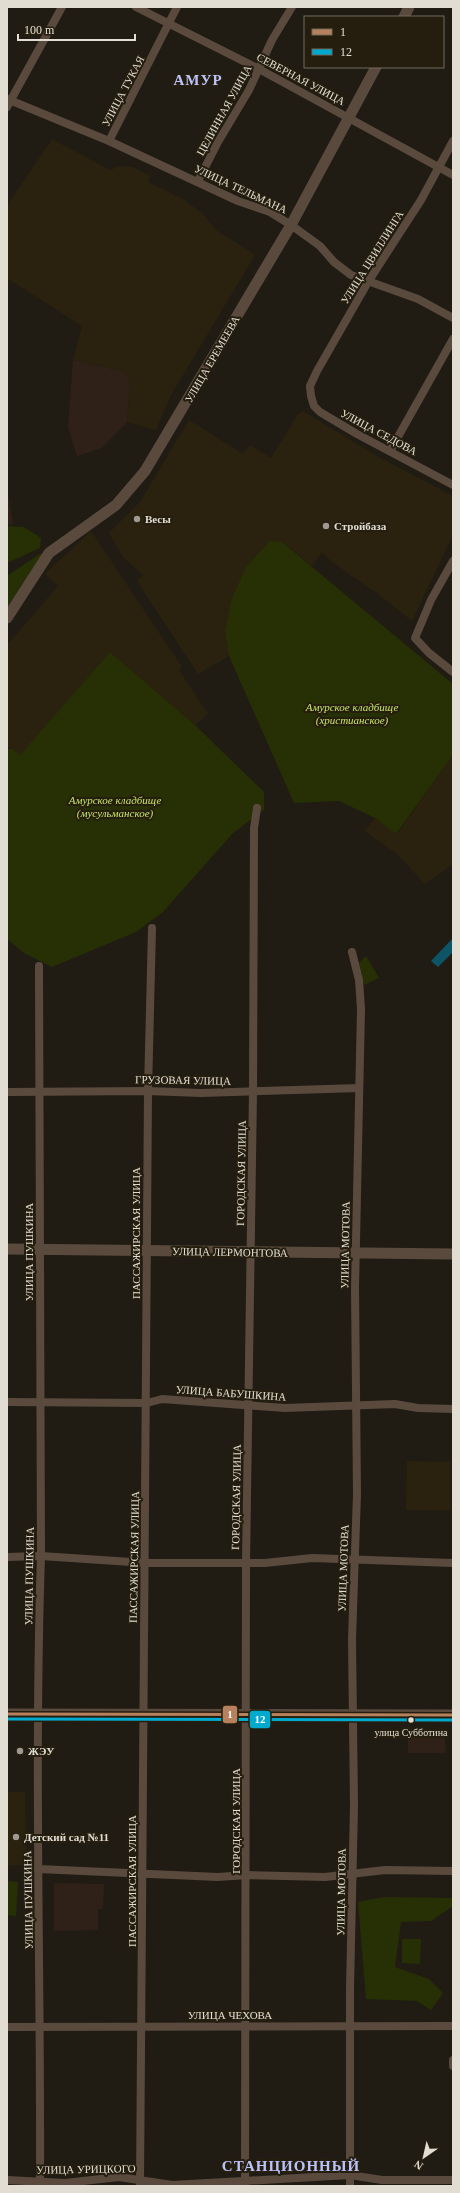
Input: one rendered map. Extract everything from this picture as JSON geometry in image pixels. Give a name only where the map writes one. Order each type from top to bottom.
[{"type":"street","points":[[8,102],[62,7]]},
{"type":"street","name":"СЕВЕРНАЯ УЛИЦА","points":[[136,7],[259,69],[453,174]]},
{"type":"street","name":"УЛИЦА ТУКАЯ","points":[[109,141],[170,25],[177,7]]},
{"type":"street","name":"ЦЕЛИННАЯ УЛИЦА","points":[[198,181],[259,69],[272,40],[292,7]]},
{"type":"street","points":[[404,16],[409,7]]},
{"type":"street","name":"УЛИЦА ЕРЕМЕЕВА","points":[[7,618],[50,553],[119,501],[145,471],[291,224],[375,68]]},
{"type":"street","name":"УЛИЦА ТЕЛЬМАНА","points":[[8,102],[109,141],[198,181],[238,201],[270,212],[291,224],[320,246],[334,262],[351,275],[418,299],[453,318]]},
{"type":"street","name":"УЛИЦА ЦВИЛЛИНГА","points":[[310,386],[317,370],[368,282],[421,200],[453,141]]},
{"type":"street","points":[[390,451],[453,339]]},
{"type":"street","name":"УЛИЦА СЕДОВА","points":[[310,386],[314,406],[320,412],[357,434],[453,485]]},
{"type":"street","points":[[453,561],[431,600],[415,638],[429,653],[453,672]]},
{"type":"street","name":"ГОРОДСКАЯ УЛИЦА","points":[[245,2184],[247,1875],[246,1563],[253,1092],[254,828],[258,808]]},
{"type":"street","name":"ПАССАЖИРСКАЯ УЛИЦА","points":[[140,2182],[143,2026],[143,1715],[146,1563],[148,1091],[152,928]]},
{"type":"street","name":"УЛИЦА МОТОВА","points":[[350,2186],[352,1874],[354,1806],[352,1639],[355,1561],[357,1406],[355,1288],[361,1009],[359,980],[352,952]]},
{"type":"street","name":"УЛИЦА ПУШКИНА","points":[[39,966],[41,1556],[38,1594],[38,1869],[40,2184]]},
{"type":"street","name":"ГРУЗОВАЯ УЛИЦА","points":[[7,1092],[148,1091],[201,1093],[359,1088]]},
{"type":"street","name":"УЛИЦА ЛЕРМОНТОВА","points":[[7,1249],[453,1254]]},
{"type":"street","name":"УЛИЦА БАБУШКИНА","points":[[7,1402],[147,1403],[162,1399],[248,1404],[285,1408],[395,1404],[418,1408],[453,1409]]},
{"type":"street","points":[[7,1557],[41,1556],[146,1563],[265,1563],[312,1558],[453,1564]]},
{"type":"street","points":[[7,1714],[354,1716],[453,1715]]},
{"type":"street","points":[[38,1869],[218,1876],[247,1875],[326,1877],[385,1870],[453,1871]]},
{"type":"street","name":"УЛИЦА ЧЕХОВА","points":[[7,2027],[453,2026]]},
{"type":"street","points":[[453,2060],[453,2066]]},
{"type":"street","name":"УЛИЦА УРИЦКОГО","points":[[7,2180],[40,2184],[65,2183],[119,2177],[140,2182],[172,2185],[245,2184],[350,2175],[382,2180],[453,2180]]},
{"type":"shaded area","points":[[52,139],[110,170],[119,166],[132,167],[150,176],[148,182],[183,199],[202,213],[216,230],[255,255],[171,395],[156,430],[127,422],[130,386],[126,372],[73,360],[82,326],[7,278],[7,206]]},
{"type":"shaded area","points":[[73,360],[126,372],[130,386],[127,422],[102,448],[77,456],[68,427]]},
{"type":"shaded area","points":[[303,411],[375,455],[453,496],[453,535],[412,621],[378,594],[332,562],[322,552],[312,566],[282,542],[225,632],[229,656],[198,674],[137,581],[143,575],[123,557],[109,533],[140,502],[189,420],[243,454],[250,445],[271,458],[298,414]]},
{"type":"shaded area","points":[[7,487],[13,524],[7,525]]},
{"type":"shaded area","points":[[91,531],[182,667],[179,670],[208,714],[195,725],[110,652],[20,756],[7,746],[7,645],[58,586],[45,574]]},
{"type":"shaded area","points":[[453,755],[453,864],[425,884],[398,855],[365,831],[375,818],[397,834]]},
{"type":"shaded area","points":[[407,1461],[450,1462],[450,1510],[406,1510]]},
{"type":"shaded area","points":[[408,1727],[414,1730],[444,1730],[446,1753],[408,1753]]},
{"type":"shaded area","name":"Детский сад №11","points":[[7,1792],[25,1792],[26,1865],[7,1865]]},
{"type":"shaded area","points":[[54,1883],[104,1884],[103,1909],[98,1909],[98,1930],[54,1931]]},
{"type":"green space","points":[[7,526],[24,527],[41,538],[40,548],[7,563]]},
{"type":"green space","name":"Амурское кладбище (христианское)","points":[[270,541],[282,542],[453,684],[453,755],[396,834],[375,818],[339,801],[294,803],[229,656],[225,632],[232,598],[246,567]]},
{"type":"green space","points":[[41,553],[42,554],[7,607],[7,576]]},
{"type":"green space","name":"Амурское кладбище (мусульманское)","points":[[110,652],[195,725],[264,792],[264,810],[233,833],[163,912],[136,932],[52,967],[24,953],[7,939],[7,749],[12,749],[20,755]]},
{"type":"green space","points":[[366,956],[379,978],[364,985],[359,963]]},
{"type":"green space","points":[[7,1881],[18,1882],[16,1916],[7,1915]]},
{"type":"green space","points":[[384,1897],[453,1898],[453,1906],[431,1921],[401,1922],[395,1967],[429,1979],[443,1993],[431,2010],[417,2001],[366,1999],[358,1902]]},
{"type":"green space","points":[[402,1939],[421,1939],[420,1964],[402,1963]]},
{"type":"water","points":[[453,938],[453,952],[438,967],[431,961]]},
{"type":"transit line","name":"1","points":[[7,1714],[453,1715]]},
{"type":"transit line","name":"12","points":[[7,1719],[453,1720]]},
{"type":"place","name":"Весы","points":[[137,519]]},
{"type":"place","name":"Стройбаза","points":[[326,526]]},
{"type":"place","name":"улица Субботина","points":[[411,1720]]},
{"type":"place","name":"ЖЭУ","points":[[20,1751]]},
{"type":"place","name":"Детский сад №11","points":[[16,1837]]},
{"type":"district","name":"АМУР","points":[[198,80]]},
{"type":"district","name":"СТАНЦИОННЫЙ","points":[[291,2166]]}]
